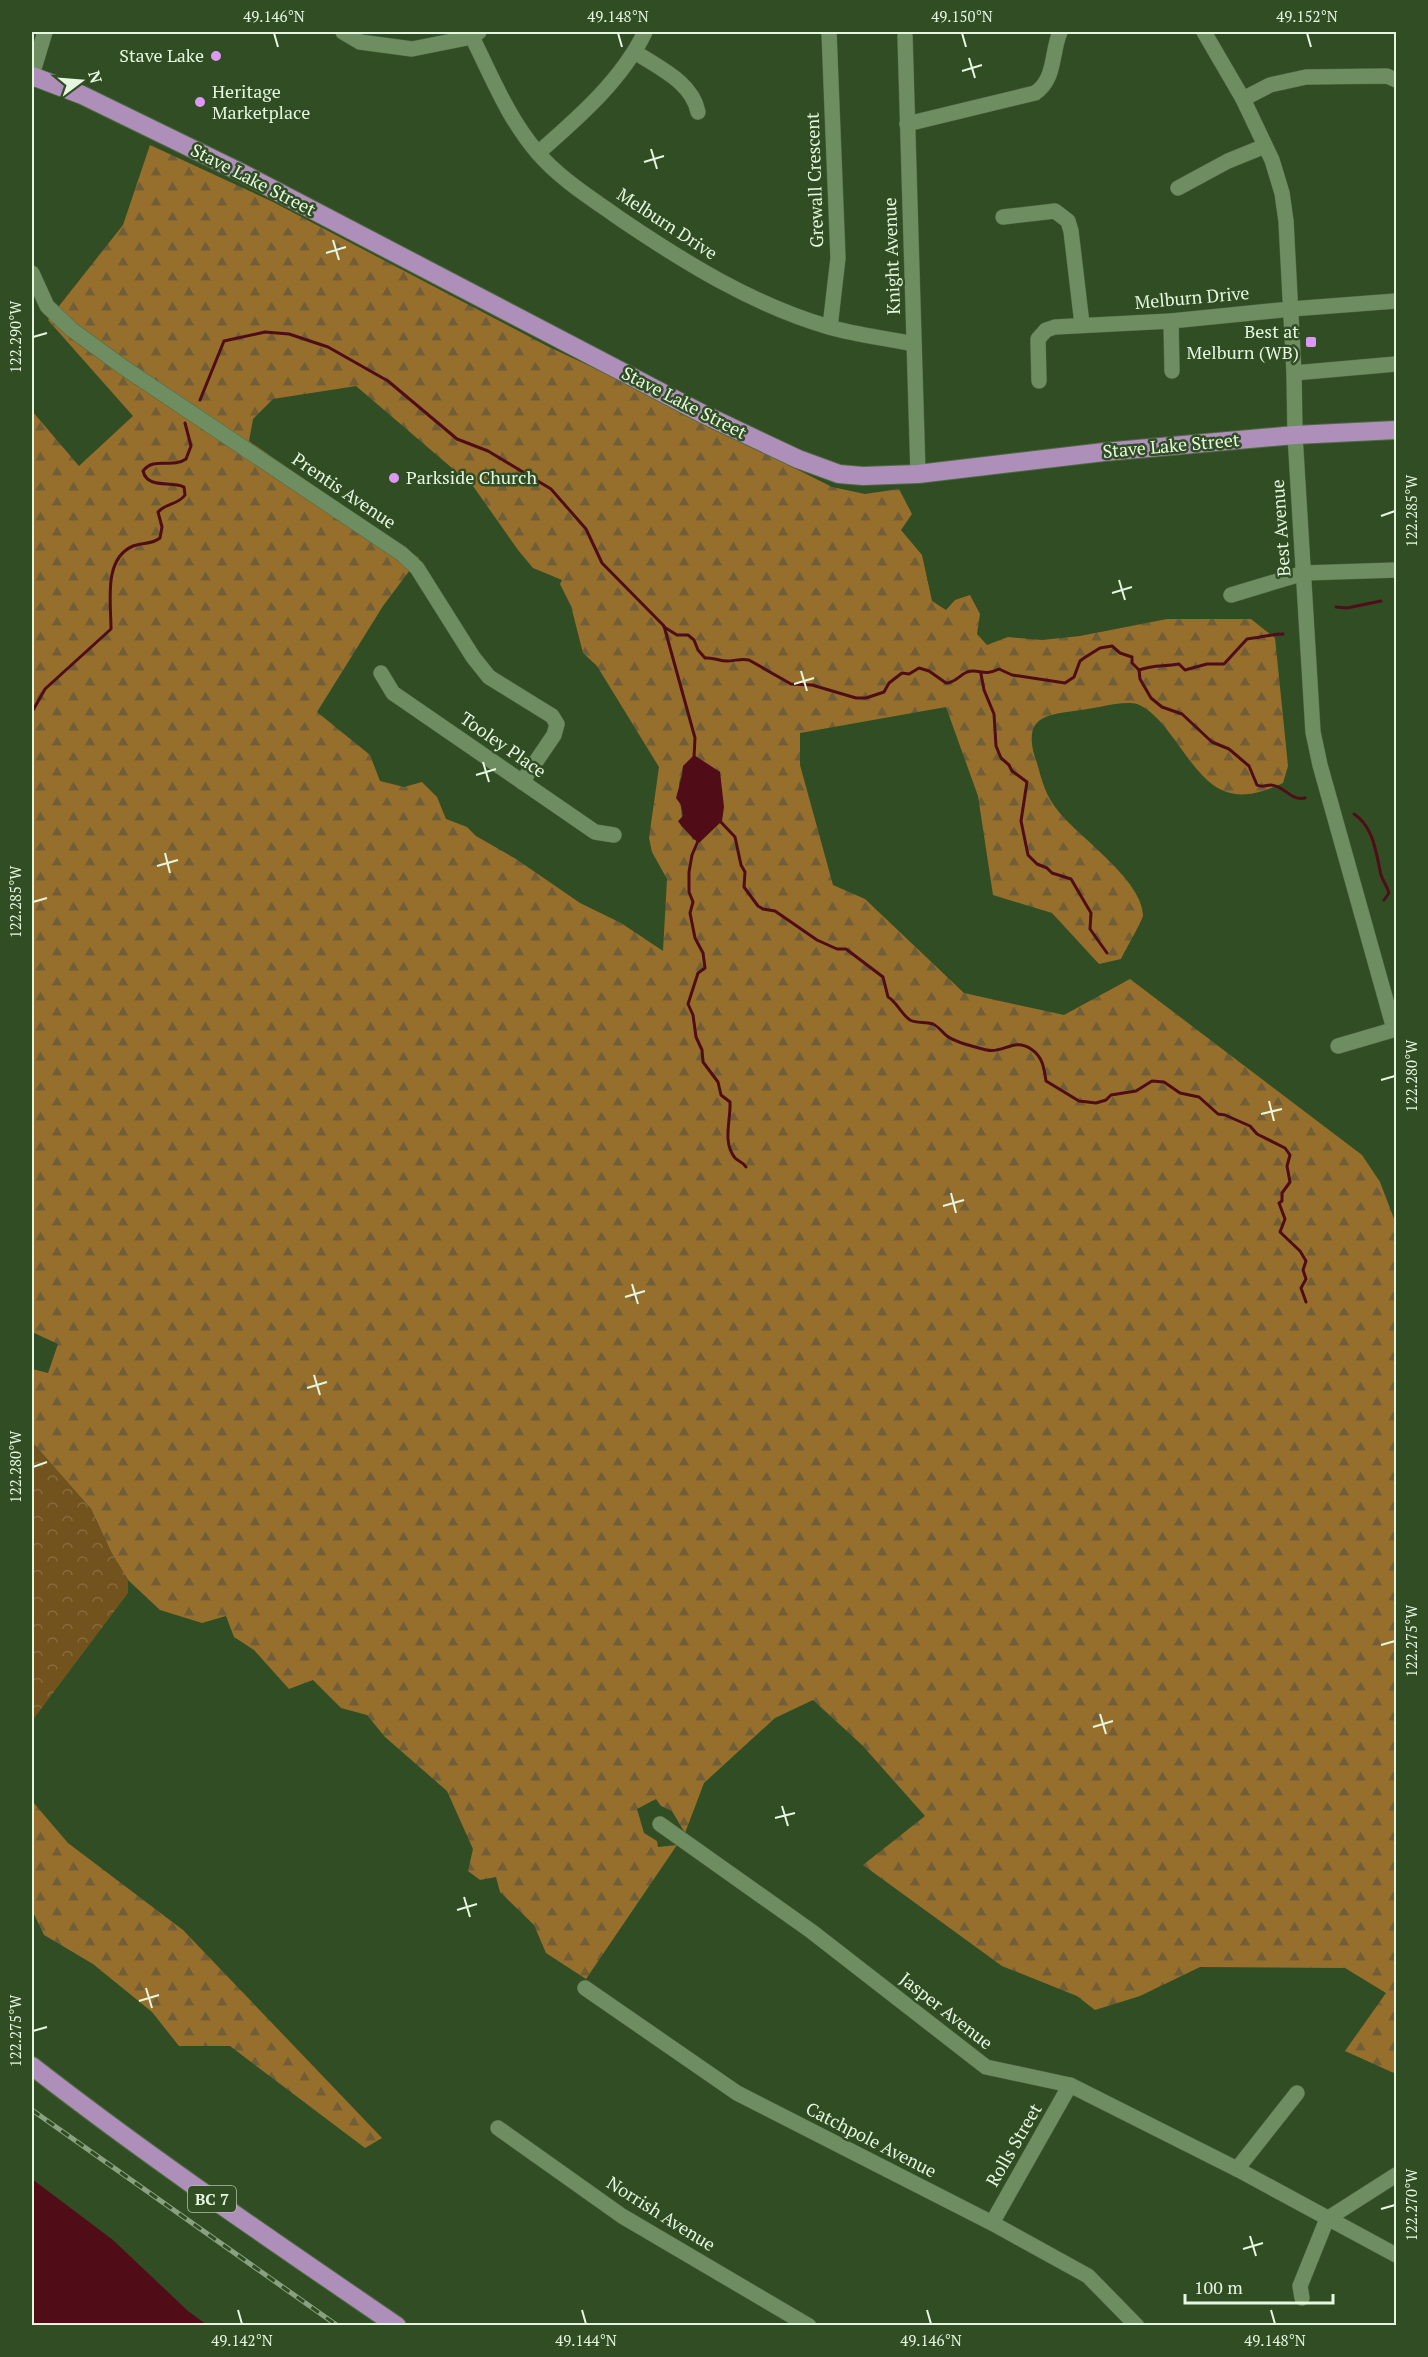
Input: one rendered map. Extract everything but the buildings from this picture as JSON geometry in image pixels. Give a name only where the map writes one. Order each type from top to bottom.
[{"type":"main road","name":"Stave Lake Street","points":[[32,76],[82,95],[240,172],[704,414],[798,459],[839,474],[852,476],[918,474],[1104,452],[1295,435],[1396,430]]},
{"type":"main road","name":"BC 7","points":[[32,2066],[111,2128],[178,2176],[397,2325]]},
{"type":"street","points":[[32,76],[45,32]]},
{"type":"street","points":[[343,32],[360,42],[412,49],[476,34]]},
{"type":"street","points":[[538,153],[586,111],[635,52],[645,32]]},
{"type":"street","name":"Grewall Crescent","points":[[829,32],[838,258],[830,327]]},
{"type":"street","points":[[908,124],[1035,93],[1044,86],[1050,75],[1060,32]]},
{"type":"street","name":"Best Avenue","points":[[1204,32],[1243,99],[1265,146],[1277,174],[1283,202],[1291,309],[1295,435],[1312,723],[1316,748],[1395,1029]]},
{"type":"street","name":"Melburn Drive","points":[[476,34],[512,119],[538,153],[570,183],[653,242],[694,267],[773,307],[830,327],[914,344]]},
{"type":"street","name":"Knight Avenue","points":[[905,36],[918,474]]},
{"type":"street","points":[[635,52],[687,87],[695,99],[698,112]]},
{"type":"street","points":[[1243,99],[1270,85],[1305,76],[1387,76],[1396,80]]},
{"type":"street","points":[[1178,188],[1228,161],[1265,146]]},
{"type":"street","points":[[1003,217],[1055,211],[1068,221],[1082,324]]},
{"type":"street","name":"Prentis Avenue","points":[[32,273],[47,306],[71,328],[122,366],[402,554],[417,568],[473,657],[489,677],[552,716],[557,724],[554,735],[522,782]]},
{"type":"street","name":"Melburn Drive","points":[[1039,381],[1038,339],[1047,330],[1082,324],[1171,321],[1291,309],[1396,302]]},
{"type":"street","points":[[1171,321],[1172,371]]},
{"type":"street","points":[[1294,373],[1396,364]]},
{"type":"street","points":[[1231,595],[1304,573],[1396,570]]},
{"type":"street","name":"Tooley Place","points":[[381,673],[393,693],[595,832],[614,835]]},
{"type":"street","points":[[1338,1046],[1395,1029]]},
{"type":"street","name":"Jasper Avenue","points":[[660,1824],[811,1931],[986,2067],[1070,2085],[1237,2169],[1396,2255]]},
{"type":"street","name":"Catchpole Avenue","points":[[585,1988],[737,2093],[992,2223],[1088,2276],[1137,2325]]},
{"type":"street","name":"Rolls Street","points":[[992,2223],[1070,2085]]},
{"type":"street","points":[[1237,2169],[1297,2093]]},
{"type":"street","name":"Norrish Avenue","points":[[498,2128],[622,2216],[809,2325]]},
{"type":"street","points":[[1302,2298],[1300,2286],[1327,2219],[1396,2175]]},
{"type":"green space","points":[[150,145],[273,202],[549,347],[626,383],[832,487],[865,494],[899,489],[912,514],[901,530],[922,555],[932,601],[946,610],[955,600],[970,595],[980,614],[977,634],[987,645],[1008,637],[1042,640],[1080,636],[1167,619],[1251,619],[1275,638],[1288,766],[1283,783],[1261,792],[1243,794],[1228,792],[1215,786],[1203,776],[1158,720],[1137,704],[1115,704],[1057,714],[1041,719],[1034,727],[1033,750],[1051,801],[1059,812],[1122,874],[1140,902],[1142,918],[1121,959],[1099,964],[1052,913],[993,895],[978,796],[946,707],[800,733],[800,765],[833,885],[865,899],[964,993],[1064,1015],[1130,979],[1362,1155],[1380,1182],[1396,1224],[1396,2074],[1345,2051],[1386,1993],[1345,1968],[1200,1967],[1140,1996],[1095,2010],[1077,1996],[1002,1966],[863,1865],[925,1816],[862,1745],[813,1700],[775,1718],[704,1783],[685,1833],[672,1811],[661,1806],[656,1799],[637,1809],[644,1833],[657,1841],[658,1847],[677,1845],[586,1979],[546,1953],[534,1925],[500,1892],[496,1877],[480,1880],[468,1871],[473,1849],[447,1791],[385,1737],[367,1715],[341,1708],[313,1680],[289,1689],[254,1650],[234,1637],[226,1616],[202,1623],[160,1610],[128,1580],[111,1552],[91,1509],[32,1442],[32,1369],[48,1373],[58,1344],[32,1332],[32,411],[79,466],[133,416],[48,320],[123,225]],"holes":[[[356,386],[473,486],[533,568],[562,580],[560,584],[571,606],[583,653],[597,666],[659,767],[649,838],[652,852],[667,879],[663,951],[621,923],[580,903],[516,859],[476,836],[467,827],[446,819],[437,797],[422,782],[404,787],[380,781],[370,755],[317,712],[383,606],[419,558],[249,441],[253,419],[273,399]],[[702,762],[720,772],[722,821],[693,840],[689,831],[681,826],[679,783],[683,766]]]},
{"type":"green space","points":[[32,1442],[91,1509],[111,1552],[128,1580],[128,1593],[32,1721]]},
{"type":"green space","points":[[32,1801],[68,1843],[183,1930],[382,2138],[365,2148],[230,2046],[179,2046],[152,2012],[93,1964],[44,1935],[32,1910]]},
{"type":"shaded area","points":[[694,755],[720,772],[724,807],[722,821],[699,843],[678,821],[683,816],[681,805],[676,798],[683,766]]},
{"type":"shaded area","points":[[32,2179],[113,2240],[188,2311],[207,2325],[32,2325]]},
{"type":"waterway","points":[[200,400],[224,341],[265,332],[289,334],[328,347],[388,381],[457,439],[488,451],[551,489],[586,529],[602,563],[664,626],[695,738],[694,757]]},
{"type":"waterway","points":[[32,712],[45,689],[111,629],[111,582],[113,571],[123,552],[133,546],[153,542],[160,538],[162,527],[158,512],[179,501],[185,495],[184,487],[155,483],[150,481],[143,471],[152,464],[175,463],[186,459],[191,446],[185,423]]},
{"type":"waterway","points":[[1336,607],[1347,608],[1381,601]]},
{"type":"waterway","points":[[664,627],[677,635],[688,635],[694,640],[698,650],[705,658],[727,661],[749,660],[791,684],[812,685],[856,698],[866,698],[884,692],[889,683],[902,673],[909,674],[919,668],[929,671],[946,683],[952,682],[967,672],[989,672],[999,669],[1012,675],[1065,683],[1074,677],[1080,661],[1100,648],[1112,646],[1120,653],[1132,657],[1132,663],[1139,670],[1179,664],[1185,670],[1207,664],[1224,664],[1247,639],[1283,634]]},
{"type":"waterway","points":[[1139,670],[1140,679],[1151,698],[1162,707],[1182,714],[1212,742],[1229,749],[1249,766],[1257,785],[1276,786],[1295,797],[1305,798]]},
{"type":"waterway","points":[[981,674],[984,690],[994,714],[996,746],[1001,758],[1012,771],[1027,782],[1021,821],[1028,855],[1052,873],[1071,879],[1091,913],[1090,929],[1107,953]]},
{"type":"waterway","points":[[1354,814],[1366,826],[1376,849],[1381,875],[1389,893],[1384,900]]},
{"type":"waterway","points":[[719,820],[735,837],[741,865],[745,872],[744,887],[758,906],[775,911],[817,940],[837,949],[846,949],[883,977],[888,997],[910,1020],[933,1024],[955,1041],[987,1050],[993,1051],[1014,1045],[1025,1046],[1035,1052],[1040,1059],[1046,1081],[1079,1101],[1096,1103],[1106,1100],[1111,1095],[1136,1091],[1152,1081],[1164,1082],[1180,1093],[1199,1097],[1218,1114],[1250,1126],[1257,1134],[1285,1148],[1290,1155],[1287,1166],[1290,1182],[1282,1193],[1282,1201],[1279,1203],[1285,1219],[1280,1232],[1300,1251],[1306,1261],[1303,1270],[1306,1279],[1301,1288],[1306,1302]]},
{"type":"waterway","points":[[698,841],[692,855],[689,872],[689,892],[693,902],[690,913],[695,938],[703,953],[705,968],[698,973],[688,1004],[693,1015],[703,1062],[718,1082],[721,1095],[730,1102],[728,1138],[731,1152],[746,1167]]},
{"type":"railway","points":[[32,2110],[338,2326]]},
{"type":"place","name":"Stave Lake","points":[[216,56]]},
{"type":"place","name":"Heritage Marketplace","points":[[200,102]]},
{"type":"place","name":"Best at Melburn (WB)","points":[[1311,342]]},
{"type":"place","name":"Parkside Church","points":[[394,478]]}]
